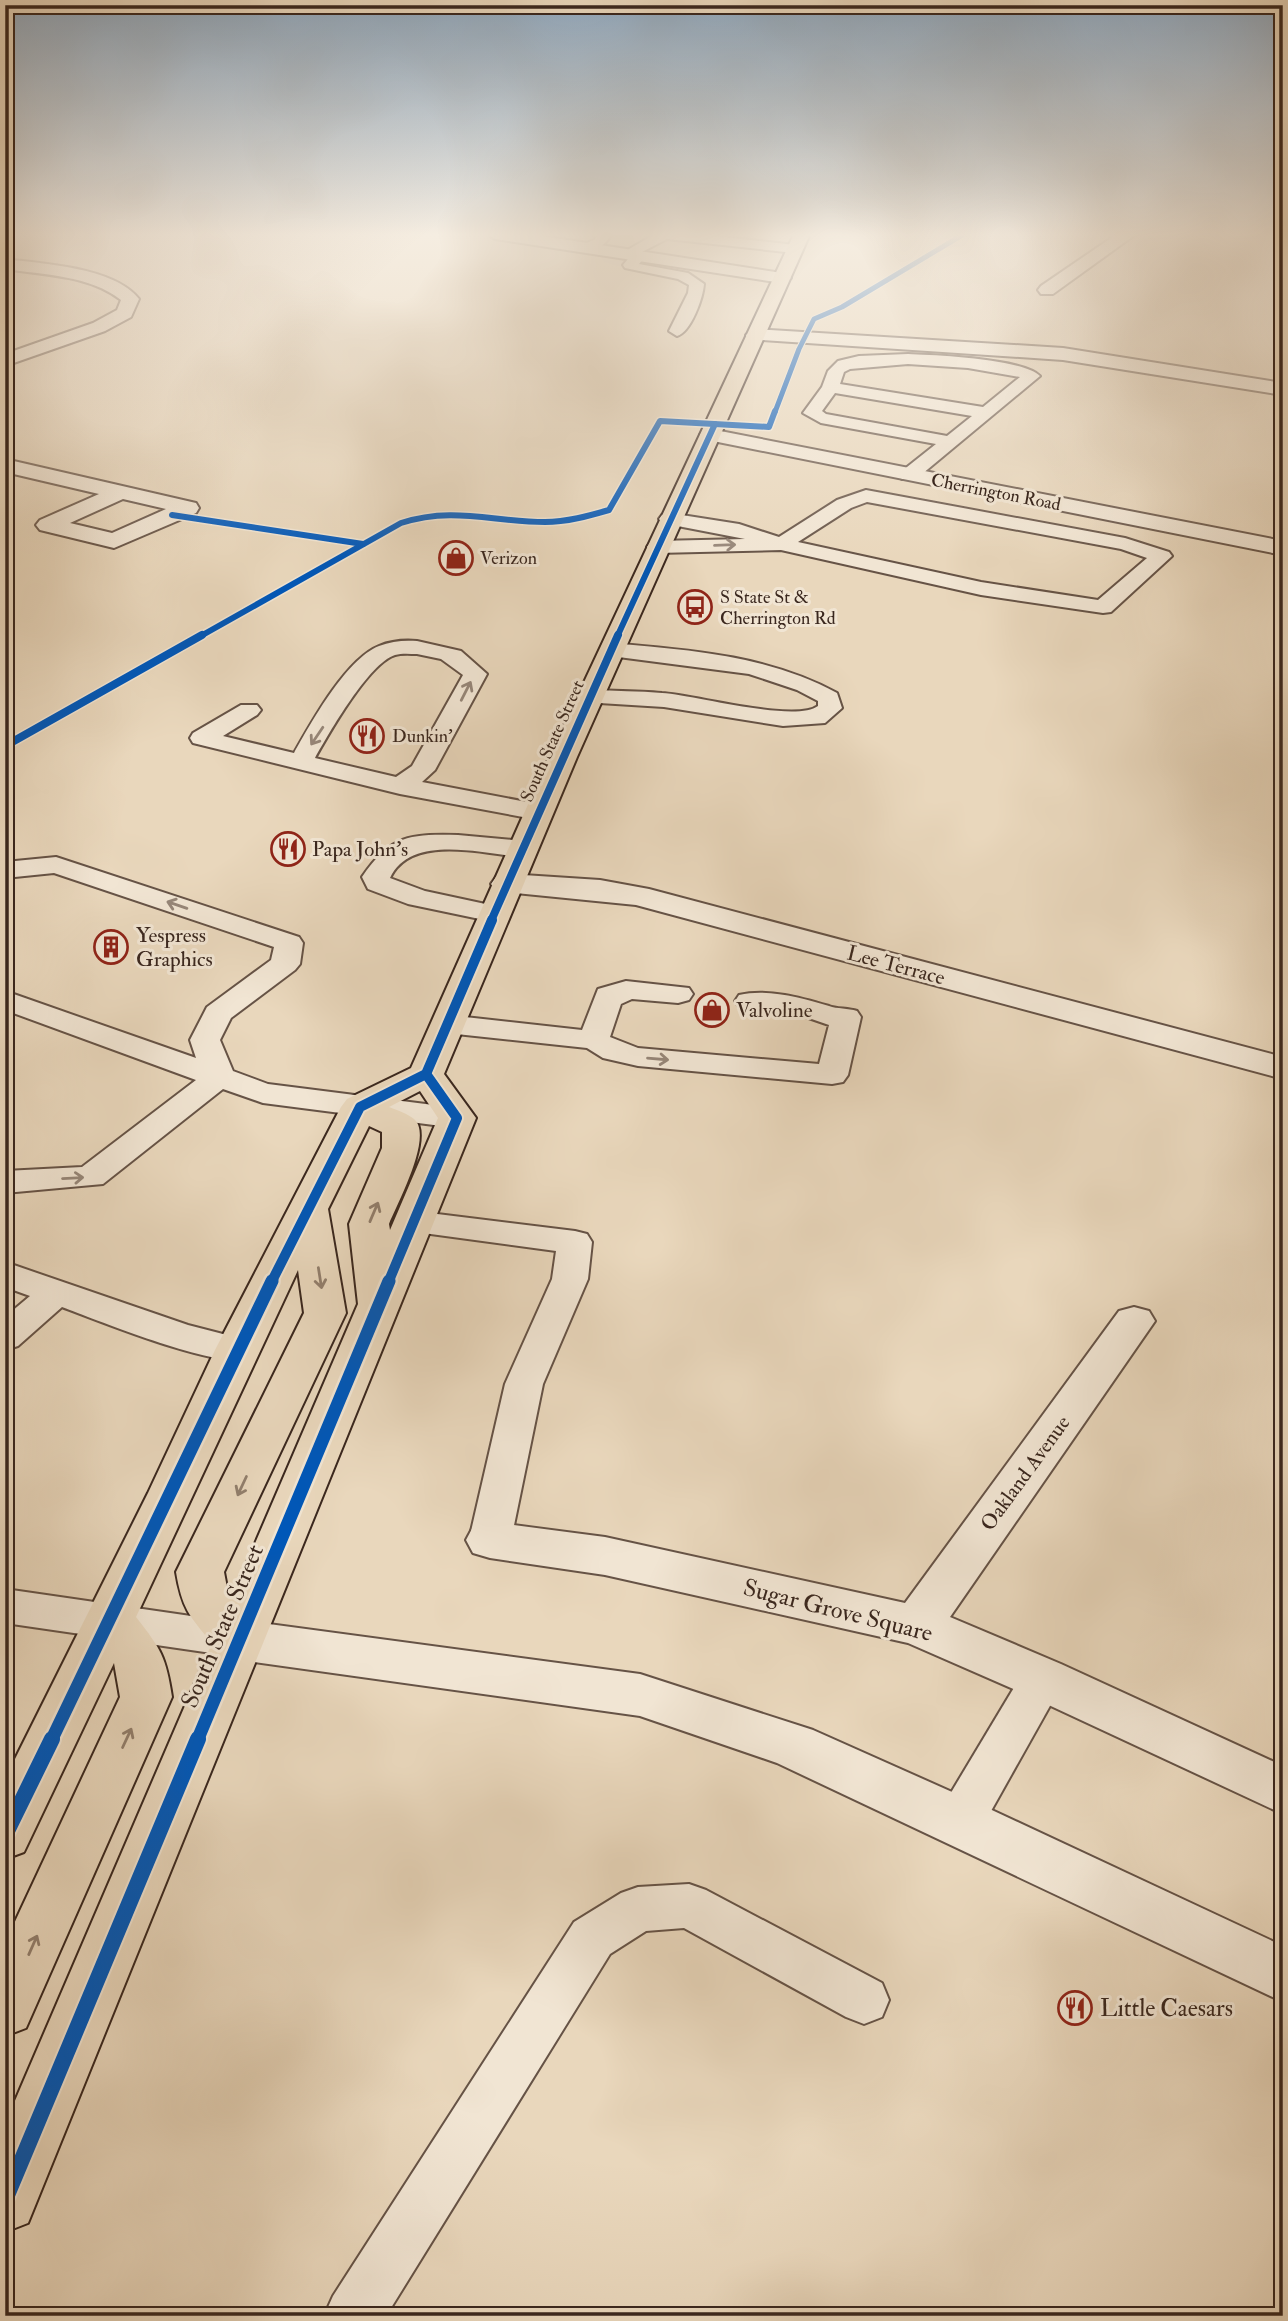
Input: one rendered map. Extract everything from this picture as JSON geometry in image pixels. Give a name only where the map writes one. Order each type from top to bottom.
[{"type":"main road","name":"South State Street","points":[[426,1074],[500,899],[669,519],[752,342]]},
{"type":"main road","points":[[5,1835],[237,1350],[310,1211],[360,1107],[426,1074],[457,1118]]},
{"type":"main road","points":[[360,1107],[401,1127],[401,1148],[369,1224],[379,1303]]},
{"type":"main road","name":"South State Street","points":[[5,2200],[457,1118]]},
{"type":"main road","points":[[239,1640],[205,1600],[200,1572],[325,1313],[310,1211]]},
{"type":"main road","points":[[5,2008],[146,1697],[141,1661],[109,1620]]},
{"type":"street","points":[[5,360],[55,342]]},
{"type":"street","points":[[874,342],[1063,354],[1283,389]]},
{"type":"street","name":"Cherrington Road","points":[[710,435],[1283,548]]},
{"type":"street","points":[[5,465],[121,492],[188,508],[114,541],[48,525],[121,492]]},
{"type":"street","name":"Lee Terrace","points":[[500,899],[600,890],[638,896],[1283,1068]]},
{"type":"street","name":"Oakland Avenue","points":[[917,1625],[1134,1321]]},
{"type":"street","name":"Sugar Grove Square","points":[[490,1540],[605,1556],[917,1625],[1044,1679],[1283,1791]]},
{"type":"street","points":[[239,1640],[640,1695],[794,1746],[960,1821],[1283,1975]]},
{"type":"lane","points":[[909,475],[952,442],[1031,379],[1032,376],[920,359],[862,360],[837,369],[830,387],[812,413],[815,416],[952,442]]},
{"type":"lane","points":[[830,387],[988,413]]},
{"type":"lane","points":[[657,547],[781,544],[844,504],[866,496],[1125,544],[1162,556],[1103,607],[1051,601],[904,573],[781,544],[739,530],[669,519]]},
{"type":"lane","points":[[1125,544],[1153,523]]},
{"type":"lane","points":[[301,762],[363,668],[377,656],[387,650],[414,648],[449,654],[475,674],[422,770],[400,786]]},
{"type":"lane","points":[[591,697],[664,700],[783,719],[817,718],[830,708],[829,698],[813,688],[767,673],[722,663],[611,650]]},
{"type":"lane","points":[[249,709],[202,738],[400,786],[539,812]]},
{"type":"lane","points":[[500,899],[418,898],[378,883],[376,877],[394,853],[409,846],[427,843],[523,849]]},
{"type":"lane","points":[[5,870],[55,864],[289,943],[285,964],[218,1013],[205,1040],[219,1077]]},
{"type":"lane","points":[[594,1040],[609,995],[618,996],[624,1001],[677,1001]]},
{"type":"lane","points":[[5,1000],[263,1093],[457,1118]]},
{"type":"lane","points":[[447,1024],[594,1040],[614,1051],[638,1057],[832,1075],[846,1017],[824,1015],[802,1020],[749,1008]]},
{"type":"lane","points":[[5,1182],[91,1177],[219,1077]]},
{"type":"lane","points":[[413,1222],[575,1242],[570,1279],[524,1384],[490,1540]]},
{"type":"lane","points":[[5,1274],[179,1335],[237,1350]]},
{"type":"lane","points":[[5,1337],[56,1293]]},
{"type":"lane","points":[[5,1606],[239,1640]]},
{"type":"lane","points":[[960,1821],[1044,1679]]},
{"type":"lane","points":[[353,2316],[592,1938],[638,1909],[689,1906],[864,2000]]},
{"type":"cycle path","points":[[5,746],[401,523],[420,517],[456,513],[545,522],[569,520],[609,510],[660,421],[769,427],[802,342]]},
{"type":"cycle path","points":[[5,1835],[171,1493],[237,1350],[360,1107],[426,1074],[669,519],[715,424]]},
{"type":"cycle path","points":[[172,515],[363,544]]},
{"type":"cycle path","points":[[5,2200],[457,1118],[426,1074]]},
{"type":"place","name":"Verizon","points":[[456,558]]},
{"type":"place","name":"S State St & Cherrington Rd","points":[[695,607]]},
{"type":"place","name":"Dunkin'","points":[[367,736]]},
{"type":"place","name":"Papa John's","points":[[288,849]]},
{"type":"place","name":"Yespress Graphics","points":[[111,947]]},
{"type":"place","name":"Valvoline","points":[[712,1010]]},
{"type":"place","name":"Little Caesars","points":[[1075,2008]]}]
